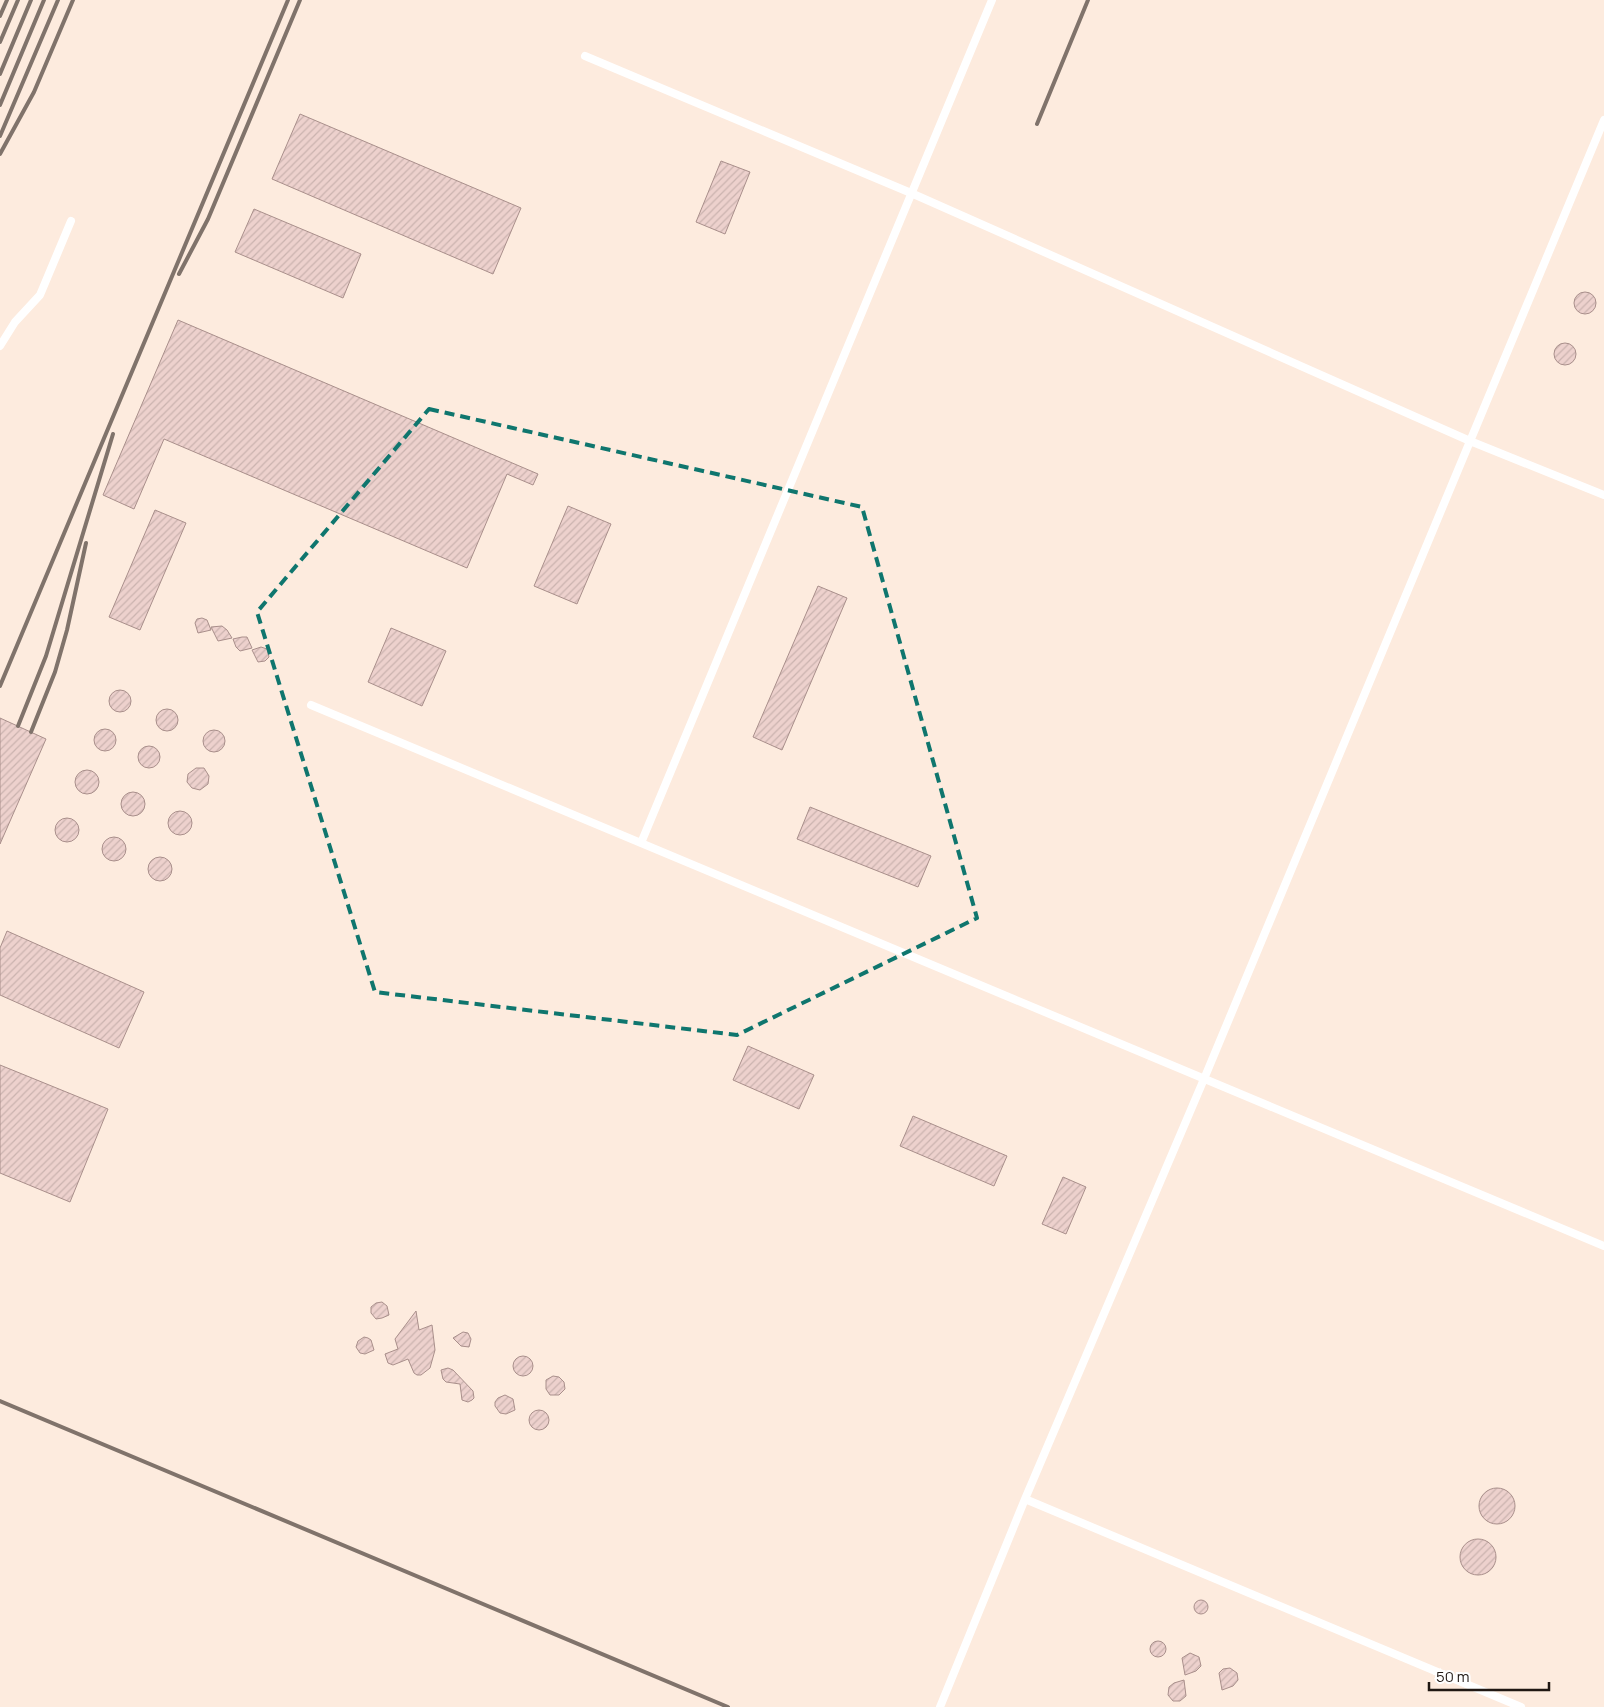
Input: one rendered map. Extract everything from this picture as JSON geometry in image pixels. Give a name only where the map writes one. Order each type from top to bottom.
[{"type":"lane","points":[[641,843],[992,0]]},
{"type":"lane","points":[[585,56],[911,193],[1470,441],[1604,495]]},
{"type":"lane","points":[[940,1707],[1025,1499],[1204,1079],[1604,120]]},
{"type":"lane","points":[[0,346],[15,322],[40,295],[70,221]]},
{"type":"lane","points":[[312,705],[1604,1246]]},
{"type":"lane","points":[[1025,1499],[1521,1707]]},
{"type":"highlighted area","points":[[429,409],[862,507],[977,918],[737,1035],[375,992],[257,612]]},
{"type":"building","points":[[300,114],[521,208],[493,274],[272,179]]},
{"type":"building","points":[[721,161],[750,172],[725,234],[696,222]]},
{"type":"building","points":[[254,209],[361,254],[343,298],[235,252]]},
{"type":"building","points":[[1585,292],[1593,295],[1596,303],[1593,311],[1585,314],[1577,311],[1574,303],[1577,295]]},
{"type":"building","points":[[178,320],[538,474],[533,485],[507,474],[467,568],[164,439],[134,509],[103,495]]},
{"type":"building","points":[[1565,343],[1573,346],[1576,354],[1573,362],[1565,365],[1557,362],[1554,354],[1557,346]]},
{"type":"building","points":[[568,506],[611,524],[577,604],[534,586]]},
{"type":"building","points":[[155,510],[186,523],[140,630],[109,617]]},
{"type":"building","points":[[818,586],[847,598],[782,750],[753,737]]},
{"type":"building","points":[[197,619],[207,620],[211,630],[198,633],[195,623]]},
{"type":"building","points":[[222,626],[232,638],[218,641],[211,627]]},
{"type":"building","points":[[391,628],[446,651],[422,706],[368,682]]},
{"type":"building","points":[[247,637],[252,648],[240,651],[236,647],[233,639]]},
{"type":"building","points":[[261,647],[267,649],[269,657],[265,661],[258,662],[252,650]]},
{"type":"building","points":[[120,690],[128,693],[131,701],[128,709],[120,712],[112,709],[109,701],[112,693]]},
{"type":"building","points":[[167,709],[175,712],[178,720],[175,728],[167,731],[159,728],[156,720],[159,712]]},
{"type":"building","points":[[0,718],[46,739],[0,844]]},
{"type":"building","points":[[105,729],[113,732],[116,740],[113,748],[105,751],[97,748],[94,740],[97,732]]},
{"type":"building","points":[[214,730],[222,733],[225,741],[222,749],[214,752],[206,749],[203,741],[206,733]]},
{"type":"building","points":[[149,746],[157,749],[160,757],[157,765],[149,768],[141,765],[138,757],[141,749]]},
{"type":"building","points":[[196,768],[204,768],[209,776],[208,784],[200,790],[192,788],[187,782],[188,774]]},
{"type":"building","points":[[87,770],[95,774],[99,782],[95,790],[87,794],[79,790],[75,782],[79,774]]},
{"type":"building","points":[[133,792],[141,796],[145,804],[141,812],[133,816],[125,812],[121,804],[125,796]]},
{"type":"building","points":[[810,807],[931,856],[918,887],[797,839]]},
{"type":"building","points":[[180,811],[185,812],[191,818],[191,828],[185,834],[180,835],[175,834],[169,828],[168,823],[169,818],[175,812]]},
{"type":"building","points":[[67,818],[75,822],[79,830],[75,838],[67,842],[59,838],[55,830],[59,822]]},
{"type":"building","points":[[114,837],[122,841],[126,849],[122,857],[114,861],[106,857],[102,849],[106,841]]},
{"type":"building","points":[[160,857],[168,861],[172,869],[168,877],[160,881],[152,877],[148,869],[152,861]]},
{"type":"building","points":[[7,931],[144,992],[119,1048],[0,995],[0,948]]},
{"type":"building","points":[[748,1046],[814,1075],[799,1109],[733,1080]]},
{"type":"building","points":[[0,1065],[108,1109],[70,1202],[0,1173]]},
{"type":"building","points":[[913,1116],[1007,1156],[994,1186],[900,1146]]},
{"type":"building","points":[[1063,1177],[1086,1187],[1066,1234],[1042,1224]]},
{"type":"building","points":[[382,1302],[387,1306],[389,1315],[376,1319],[371,1313],[371,1307],[376,1303]]},
{"type":"building","points":[[416,1311],[419,1330],[432,1325],[435,1350],[430,1368],[421,1375],[414,1373],[408,1359],[393,1365],[388,1363],[385,1354],[398,1349],[395,1339]]},
{"type":"building","points":[[463,1332],[468,1333],[471,1339],[469,1347],[461,1346],[453,1338]]},
{"type":"building","points":[[364,1337],[371,1340],[374,1350],[365,1354],[360,1353],[356,1347],[358,1341]]},
{"type":"building","points":[[523,1356],[530,1359],[533,1366],[530,1373],[523,1376],[516,1373],[513,1366],[516,1359]]},
{"type":"building","points":[[448,1368],[453,1370],[473,1391],[474,1398],[472,1400],[468,1402],[462,1400],[460,1384],[446,1382],[443,1379],[441,1370]]},
{"type":"building","points":[[553,1376],[559,1377],[564,1382],[565,1389],[559,1395],[550,1395],[546,1389],[546,1380]]},
{"type":"building","points":[[505,1395],[513,1399],[515,1410],[506,1414],[500,1413],[495,1406],[498,1398]]},
{"type":"building","points":[[539,1410],[546,1413],[549,1420],[546,1427],[539,1430],[532,1427],[529,1420],[532,1413]]},
{"type":"building","points":[[1497,1488],[1504,1489],[1510,1493],[1514,1499],[1514,1513],[1510,1519],[1504,1523],[1497,1524],[1490,1523],[1484,1519],[1480,1513],[1479,1506],[1480,1499],[1484,1493],[1490,1489]]},
{"type":"building","points":[[1478,1539],[1485,1540],[1491,1544],[1495,1550],[1495,1564],[1491,1570],[1485,1574],[1478,1575],[1471,1574],[1465,1570],[1461,1564],[1460,1557],[1461,1550],[1465,1544],[1471,1540]]},
{"type":"building","points":[[1198,1600],[1204,1600],[1208,1607],[1204,1614],[1198,1614],[1194,1610],[1194,1604]]},
{"type":"building","points":[[1158,1641],[1164,1643],[1166,1649],[1164,1655],[1158,1657],[1152,1655],[1150,1649],[1152,1643]]},
{"type":"building","points":[[1190,1653],[1199,1657],[1201,1666],[1196,1671],[1185,1675],[1182,1658]]},
{"type":"building","points":[[1230,1668],[1237,1673],[1238,1680],[1233,1686],[1222,1690],[1219,1673],[1223,1669]]},
{"type":"building","points":[[1184,1680],[1186,1696],[1180,1701],[1173,1701],[1168,1695],[1169,1687],[1174,1683]]},
{"type":"railway","points":[[0,16],[7,0]]},
{"type":"railway","points":[[0,42],[18,0]]},
{"type":"railway","points":[[0,74],[31,0]]},
{"type":"railway","points":[[0,105],[44,0]]},
{"type":"railway","points":[[0,136],[58,0]]},
{"type":"railway","points":[[0,154],[34,92],[73,0]]},
{"type":"railway","points":[[0,686],[288,0]]},
{"type":"railway","points":[[179,274],[208,219],[300,0]]},
{"type":"railway","points":[[1037,124],[1088,0]]},
{"type":"railway","points":[[18,726],[46,656],[113,434]]},
{"type":"railway","points":[[31,732],[55,672],[67,630],[86,543]]},
{"type":"railway","points":[[0,1401],[728,1707]]}]
